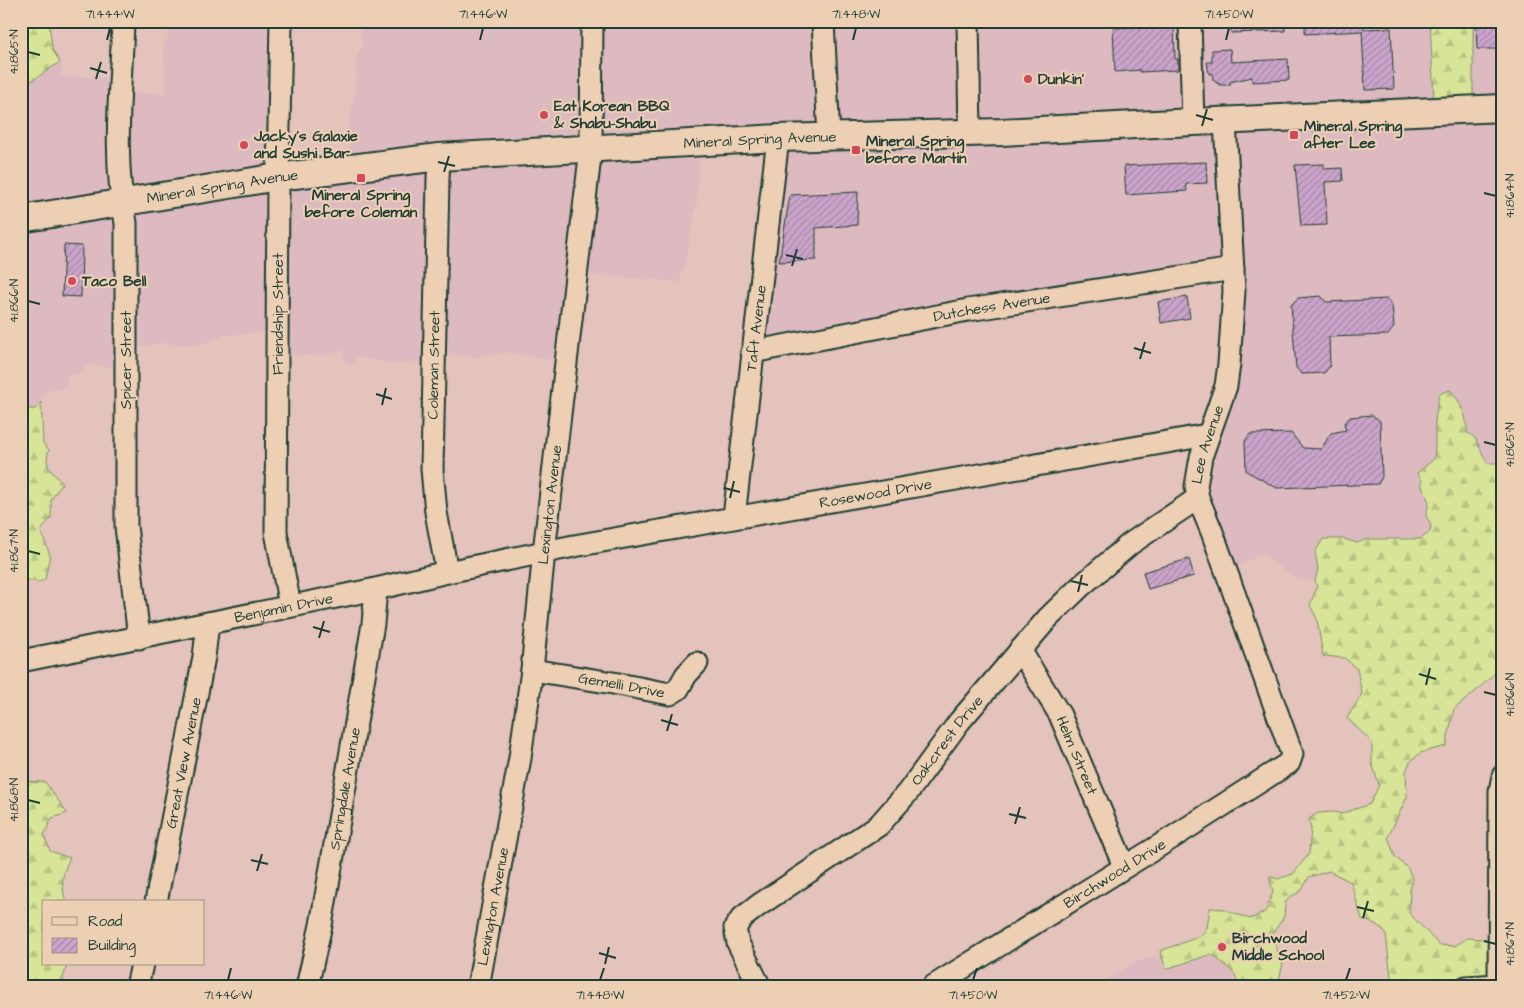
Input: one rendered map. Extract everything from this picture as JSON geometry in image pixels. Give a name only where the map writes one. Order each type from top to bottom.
[{"type":"main road","name":"Mineral Spring Avenue","points":[[21,220],[278,177],[439,157],[778,138],[1021,131],[1503,108]]},
{"type":"street","name":"Spicer Street","points":[[123,21],[118,152],[122,203],[126,223],[126,526],[140,638]]},
{"type":"street","name":"Friendship Street","points":[[281,21],[276,532],[290,606]]},
{"type":"street","name":"Lexington Avenue","points":[[478,987],[520,758],[532,670],[591,148],[592,21]]},
{"type":"street","points":[[822,21],[829,138]]},
{"type":"street","points":[[968,21],[970,133]]},
{"type":"street","points":[[1190,21],[1192,122]]},
{"type":"street","name":"Lee Avenue","points":[[1225,121],[1234,291],[1229,364],[1226,386],[1200,457],[1196,486],[1198,498],[1292,754]]},
{"type":"street","name":"Taft Avenue","points":[[734,517],[778,138]]},
{"type":"street","name":"Coleman Street","points":[[439,157],[432,469],[436,512],[447,572]]},
{"type":"street","name":"Dutchess Avenue","points":[[752,352],[968,310],[1233,269]]},
{"type":"street","name":"Rosewood Drive","points":[[544,552],[1207,435]]},
{"type":"street","name":"Oakcrest Drive","points":[[760,987],[738,943],[736,928],[742,918],[879,825],[908,792],[959,722],[1048,618],[1081,586],[1130,544],[1198,498]]},
{"type":"street","name":"Benjamin Drive","points":[[21,662],[376,589],[544,552]]},
{"type":"street","name":"Springdale Avenue","points":[[307,987],[323,916],[373,624],[376,589]]},
{"type":"street","name":"Great View Avenue","points":[[156,900],[204,657],[208,623]]},
{"type":"street","name":"Helm Street","points":[[1020,650],[1060,715],[1124,866]]},
{"type":"street","name":"Gemelli Drive","points":[[532,670],[670,694],[678,689],[697,663]]},
{"type":"street","name":"Birchwood Drive","points":[[932,987],[1288,763],[1292,754]]},
{"type":"street","points":[[1466,987],[1499,986],[1500,792],[1503,776]]},
{"type":"street","points":[[137,987],[142,966]]},
{"type":"shaded area","points":[[170,21],[284,21],[280,168],[351,164],[348,131],[357,75],[355,62],[362,46],[360,21],[1086,21],[1088,23],[1094,21],[1430,21],[1434,98],[1473,99],[1473,21],[1503,21],[1503,461],[1487,464],[1475,438],[1467,432],[1467,420],[1435,421],[1434,459],[1422,481],[1422,486],[1429,502],[1426,516],[1431,526],[1430,532],[1421,539],[1367,539],[1357,543],[1344,539],[1315,552],[1318,569],[1315,581],[1296,579],[1262,554],[1230,570],[1199,506],[1236,274],[759,342],[776,138],[701,137],[697,201],[680,282],[579,274],[569,363],[505,352],[478,357],[441,354],[436,359],[395,364],[356,357],[354,366],[349,366],[343,360],[344,350],[322,356],[285,355],[280,332],[224,335],[210,342],[192,345],[163,343],[136,347],[129,370],[87,364],[79,373],[69,375],[64,389],[45,391],[36,409],[21,409],[21,88],[60,62],[62,68],[60,76],[124,78],[127,92],[164,94],[167,91],[163,49],[169,34]]},
{"type":"shaded area","name":"Birchwood Middle School","points":[[1249,932],[1255,987],[1097,987],[1135,962]]},
{"type":"green space","points":[[21,21],[49,21],[52,49],[60,62],[21,88]]},
{"type":"green space","points":[[1430,21],[1473,21],[1473,99],[1434,99]]},
{"type":"green space","points":[[1450,390],[1463,410],[1467,432],[1475,438],[1487,463],[1503,461],[1503,670],[1495,673],[1454,709],[1446,746],[1420,753],[1410,762],[1406,771],[1407,797],[1388,837],[1395,857],[1408,868],[1413,882],[1410,888],[1409,913],[1439,945],[1455,946],[1467,938],[1498,940],[1499,979],[1402,987],[1392,986],[1386,934],[1378,925],[1362,919],[1351,882],[1329,871],[1309,877],[1301,891],[1290,897],[1285,903],[1284,917],[1273,933],[1279,958],[1283,963],[1279,980],[1239,987],[1235,974],[1212,954],[1166,969],[1160,951],[1201,936],[1207,928],[1210,908],[1223,909],[1250,919],[1265,912],[1273,892],[1269,876],[1278,879],[1293,874],[1309,854],[1311,828],[1309,819],[1318,813],[1335,812],[1341,814],[1370,804],[1379,785],[1372,763],[1372,742],[1347,718],[1362,694],[1357,669],[1345,658],[1323,656],[1317,619],[1310,605],[1317,587],[1315,581],[1318,569],[1315,552],[1323,539],[1344,539],[1357,543],[1367,539],[1421,539],[1430,532],[1431,525],[1426,516],[1429,502],[1422,486],[1422,481],[1417,473],[1434,459],[1435,421],[1439,394]]},
{"type":"green space","points":[[41,402],[43,443],[49,450],[47,456],[48,465],[62,483],[51,500],[51,517],[41,531],[50,555],[45,579],[40,582],[21,579],[21,409],[36,409]]},
{"type":"green space","points":[[22,781],[45,782],[67,813],[52,818],[44,835],[50,851],[70,858],[63,880],[66,900],[42,900],[42,966],[66,966],[61,987],[21,987]]},
{"type":"building","points":[[1230,21],[1285,21],[1285,31],[1231,33]]},
{"type":"building","points":[[1305,21],[1363,21],[1364,29],[1391,28],[1394,89],[1365,90],[1362,31],[1305,34]]},
{"type":"building","points":[[1476,21],[1503,21],[1503,49],[1477,49]]},
{"type":"building","points":[[1174,25],[1175,59],[1178,59],[1178,70],[1115,72],[1113,28]]},
{"type":"building","points":[[1230,49],[1231,62],[1288,59],[1289,80],[1252,82],[1252,77],[1230,82],[1230,85],[1219,85],[1219,83],[1213,80],[1212,73],[1209,74],[1207,62],[1212,62],[1212,50]]},
{"type":"building","points":[[1206,162],[1207,183],[1186,184],[1187,191],[1126,195],[1124,166]]},
{"type":"building","points":[[1324,164],[1324,169],[1342,168],[1343,181],[1325,182],[1327,225],[1301,226],[1295,165]]},
{"type":"building","points":[[858,192],[857,225],[816,228],[816,260],[779,262],[790,195]]},
{"type":"building","name":"Taco Bell","points":[[64,245],[82,246],[81,297],[62,296]]},
{"type":"building","points":[[1321,296],[1326,302],[1387,299],[1392,305],[1394,327],[1388,335],[1329,337],[1330,366],[1324,373],[1302,374],[1296,368],[1291,305],[1298,298]]},
{"type":"building","points":[[1187,297],[1190,318],[1161,323],[1158,302]]},
{"type":"building","points":[[1372,415],[1380,421],[1382,477],[1378,484],[1277,488],[1246,471],[1245,441],[1250,434],[1291,433],[1303,448],[1321,449],[1331,433],[1346,430],[1344,424],[1350,417]]},
{"type":"building","points":[[1189,559],[1194,576],[1148,589],[1143,572]]},
{"type":"place","name":"Dunkin'","points":[[1028,79]]},
{"type":"place","name":"Eat Korean BBQ & Shabu-Shabu","points":[[544,115]]},
{"type":"place","name":"Mineral Spring after Lee","points":[[1294,135]]},
{"type":"place","name":"Jacky's Galaxie and Sushi Bar","points":[[244,145]]},
{"type":"place","name":"Mineral Spring before Martin","points":[[856,150]]},
{"type":"place","name":"Mineral Spring before Coleman","points":[[361,178]]},
{"type":"place","name":"Taco Bell","points":[[72,281]]},
{"type":"place","name":"Birchwood Middle School","points":[[1222,947]]}]
